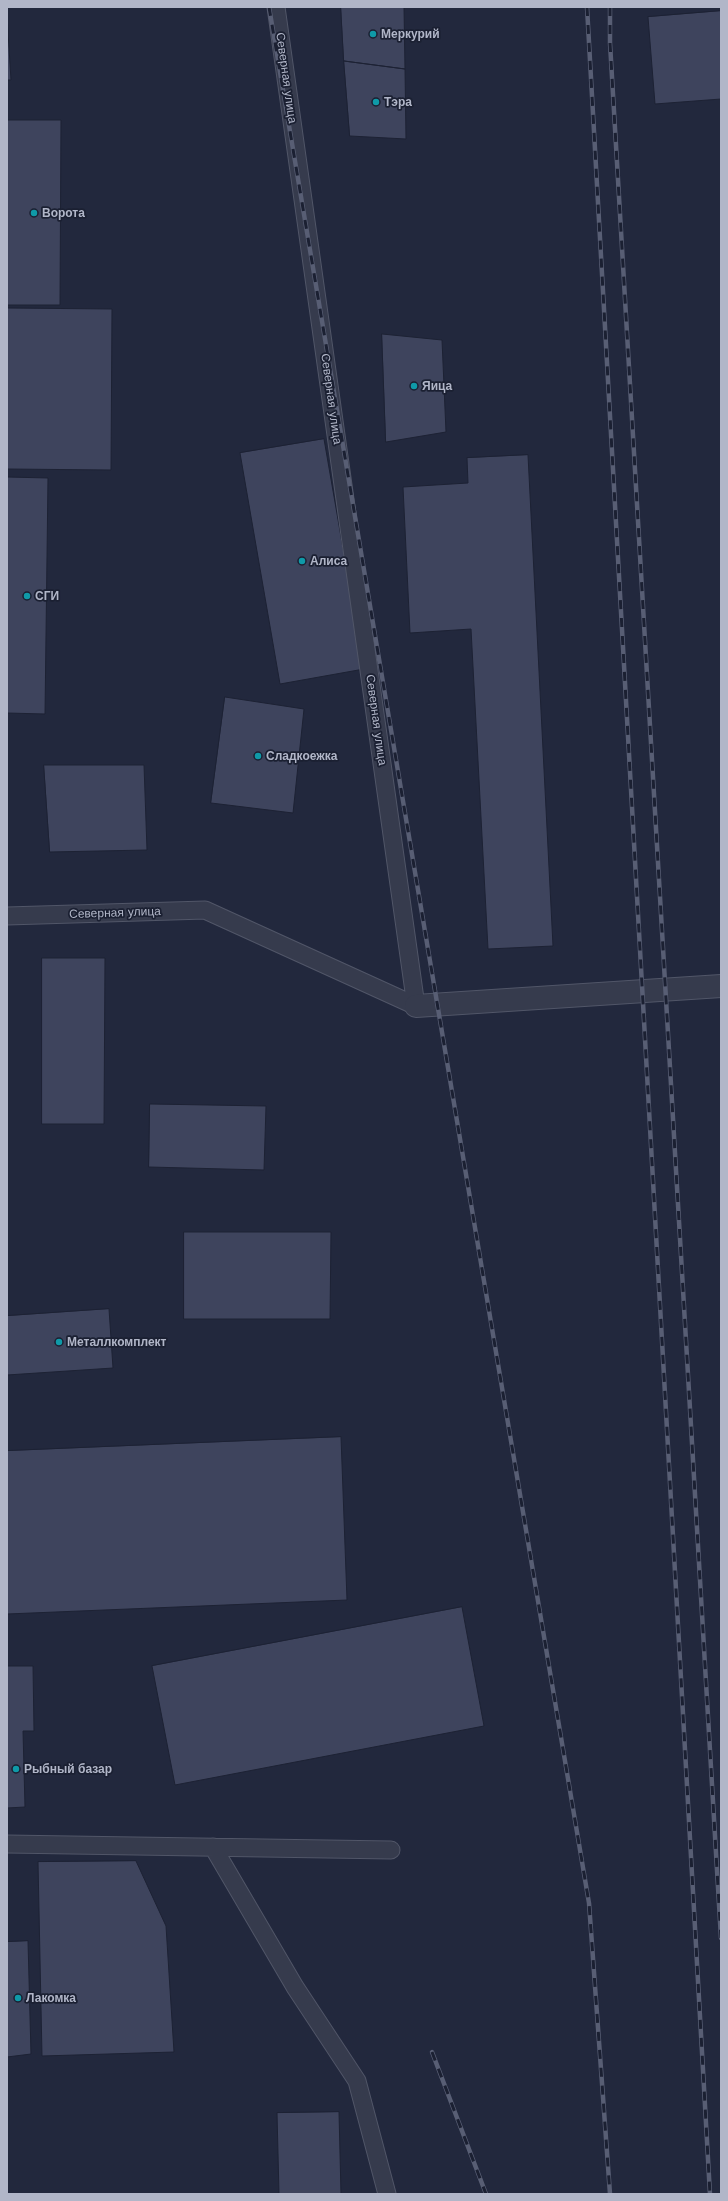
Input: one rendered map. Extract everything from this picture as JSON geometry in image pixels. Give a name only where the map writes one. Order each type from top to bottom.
[{"type":"street","points":[[416,1006],[721,986]]},
{"type":"lane","name":"Северная улица","points":[[276,7],[416,1006]]},
{"type":"lane","name":"Северная улица","points":[[7,916],[205,910],[416,1006]]},
{"type":"lane","points":[[7,1844],[391,1850]]},
{"type":"lane","points":[[213,1847],[295,1988],[357,2081],[387,2194]]},
{"type":"building","name":"Меркурий","points":[[341,7],[404,7],[405,69],[344,61]]},
{"type":"building","points":[[721,11],[721,99],[655,104],[648,17]]},
{"type":"building","points":[[7,16],[11,80],[7,80]]},
{"type":"building","name":"Тэра","points":[[344,61],[405,69],[406,139],[350,136]]},
{"type":"building","name":"Ворота","points":[[7,120],[61,120],[60,305],[7,305]]},
{"type":"building","points":[[7,308],[112,309],[111,470],[7,469]]},
{"type":"building","name":"Яица","points":[[382,334],[442,340],[446,432],[386,442]]},
{"type":"building","name":"Алиса","points":[[324,439],[364,669],[280,684],[240,453]]},
{"type":"building","points":[[528,455],[553,946],[488,949],[471,629],[410,633],[403,487],[468,483],[467,458]]},
{"type":"building","name":"СГИ","points":[[7,477],[48,478],[45,714],[7,713]]},
{"type":"building","name":"Сладкоежка","points":[[225,697],[304,709],[293,813],[211,803]]},
{"type":"building","points":[[44,765],[144,765],[147,850],[50,852]]},
{"type":"building","points":[[42,958],[105,958],[104,1124],[42,1124]]},
{"type":"building","points":[[150,1104],[266,1106],[264,1170],[149,1167]]},
{"type":"building","points":[[184,1232],[331,1232],[330,1319],[184,1319]]},
{"type":"building","name":"Металлкомплект","points":[[109,1309],[113,1368],[7,1375],[7,1316]]},
{"type":"building","points":[[341,1437],[347,1600],[7,1614],[7,1451]]},
{"type":"building","points":[[462,1607],[484,1726],[175,1785],[152,1666]]},
{"type":"building","name":"Рыбный базар","points":[[7,1666],[33,1666],[34,1731],[23,1731],[25,1807],[7,1808]]},
{"type":"building","points":[[136,1861],[166,1926],[174,2052],[42,2056],[38,1862]]},
{"type":"building","name":"Лакомка","points":[[28,1941],[31,2054],[7,2057],[7,1942]]},
{"type":"building","points":[[339,2112],[341,2194],[279,2194],[277,2113]]},
{"type":"railway","points":[[269,7],[589,1903],[610,2194]]},
{"type":"railway","points":[[587,7],[710,2194]]},
{"type":"railway","points":[[610,7],[610,43],[721,1938]]},
{"type":"railway","points":[[432,2052],[486,2194]]},
{"type":"place","name":"Меркурий","points":[[373,34]]},
{"type":"place","name":"Тэра","points":[[376,102]]},
{"type":"place","name":"Ворота","points":[[34,213]]},
{"type":"place","name":"Яица","points":[[414,386]]},
{"type":"place","name":"Алиса","points":[[302,561]]},
{"type":"place","name":"СГИ","points":[[27,596]]},
{"type":"place","name":"Сладкоежка","points":[[258,756]]},
{"type":"place","name":"Металлкомплект","points":[[59,1342]]},
{"type":"place","name":"Рыбный базар","points":[[16,1769]]},
{"type":"place","name":"Лакомка","points":[[18,1998]]}]
